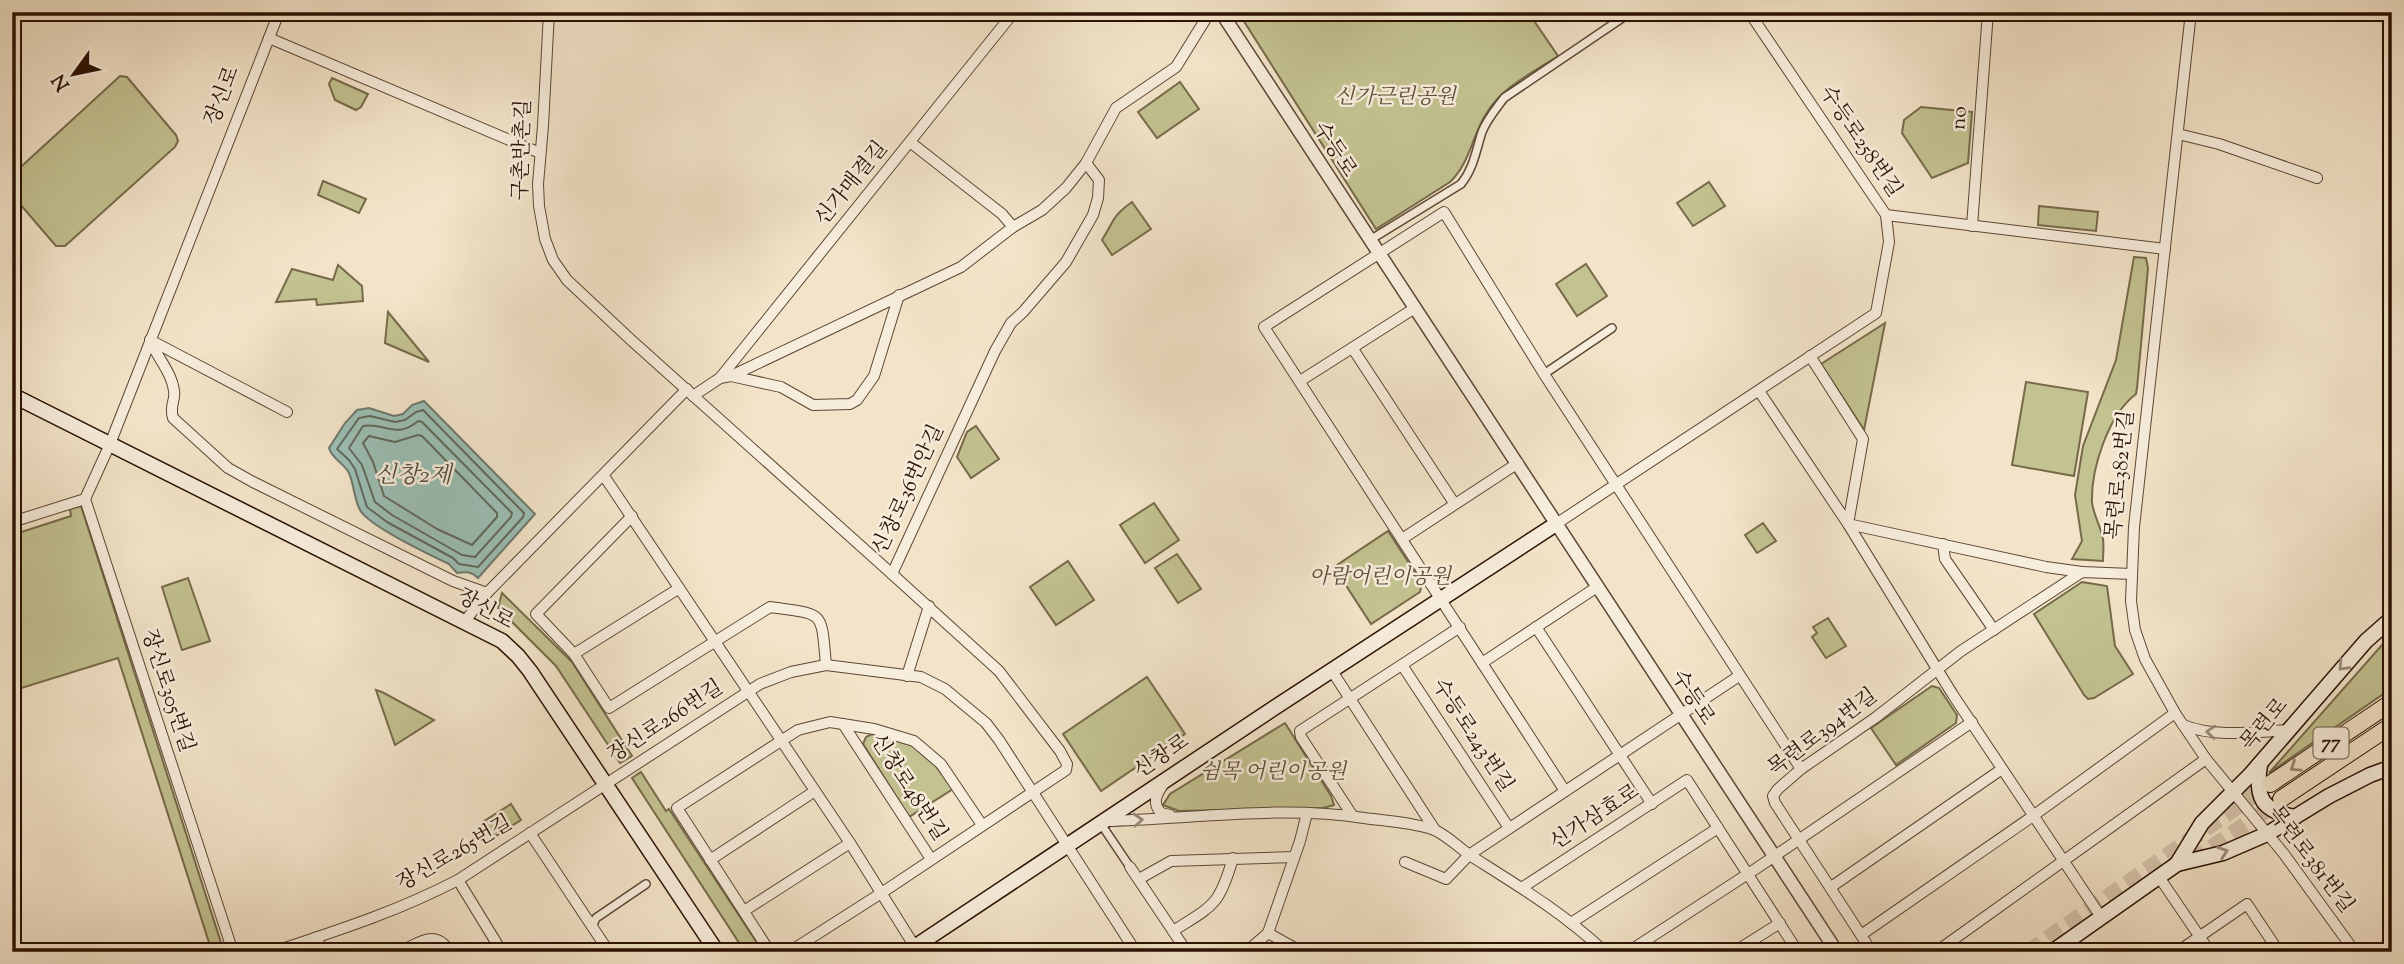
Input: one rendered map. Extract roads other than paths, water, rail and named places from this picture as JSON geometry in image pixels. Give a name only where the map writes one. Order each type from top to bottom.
[{"type":"highway","name":"77","points":[[2270,784],[2392,702]]},
{"type":"highway","name":"77","points":[[2281,799],[2392,725]]},
{"type":"main road","name":"장신로","points":[[12,396],[502,641],[519,656],[717,952]]},
{"type":"main road","name":"신창로","points":[[911,949],[1556,524]]},
{"type":"main road","name":"목련로","points":[[2178,864],[2202,823],[2260,763],[2366,641],[2392,618]]},
{"type":"main road","points":[[2260,763],[2258,778],[2263,802],[2278,814],[2295,817]]},
{"type":"main road","name":"목련로","points":[[2059,950],[2101,917],[2178,864],[2223,853],[2267,834],[2370,775],[2392,767]]},
{"type":"street","name":"장신로","points":[[110,444],[279,12]]},
{"type":"street","name":"구촌반촌길","points":[[549,12],[539,206],[545,239],[553,260],[568,279],[690,392]]},
{"type":"street","name":"신가매결길","points":[[726,377],[1014,12]]},
{"type":"street","name":"신가매결길","points":[[465,621],[487,593],[690,392],[961,267],[1013,227],[1042,209],[1066,188],[1086,163],[1116,108],[1176,67],[1210,12]]},
{"type":"street","name":"수등로","points":[[1221,12],[1837,952]]},
{"type":"street","points":[[1370,240],[1461,184],[1469,174],[1490,116],[1504,98],[1631,12]]},
{"type":"street","name":"수등로258번길","points":[[1556,524],[1876,313],[1889,242],[1886,215],[1749,12]]},
{"type":"street","name":"no","points":[[1972,226],[1988,12]]},
{"type":"street","name":"목련로382번길","points":[[2190,12],[2134,527],[2131,601],[2135,630],[2145,659],[2175,713],[2206,760],[2232,792]]},
{"type":"street","points":[[269,38],[540,153]]},
{"type":"street","points":[[2178,134],[2219,144],[2317,178]]},
{"type":"street","points":[[910,142],[1002,214],[1013,227]]},
{"type":"street","name":"신창로36번안길","points":[[1034,792],[1066,770],[1065,758],[999,671],[892,574],[1010,323],[1023,312],[1066,262],[1093,215],[1099,180],[1086,163]]},
{"type":"street","points":[[1565,791],[1264,327],[1444,212],[1544,374],[1801,769]]},
{"type":"street","points":[[1886,215],[2165,249]]},
{"type":"street","points":[[726,377],[781,387],[813,405],[850,404],[857,400],[874,376],[899,295]]},
{"type":"street","points":[[1300,381],[1415,308]]},
{"type":"street","points":[[1544,374],[1612,328]]},
{"type":"street","name":"장신로","points":[[150,340],[170,377],[175,394],[170,408],[173,418],[228,468],[288,501],[453,581],[487,593]]},
{"type":"street","points":[[150,340],[287,412]]},
{"type":"street","points":[[1353,349],[1454,503]]},
{"type":"street","points":[[1811,356],[1863,439],[1848,524]]},
{"type":"street","points":[[1759,391],[1848,524],[2002,769],[2101,917]]},
{"type":"street","points":[[690,392],[892,574]]},
{"type":"street","points":[[12,522],[85,499],[110,444]]},
{"type":"street","points":[[1402,538],[1518,463]]},
{"type":"street","points":[[604,475],[883,892],[911,949]]},
{"type":"street","name":"장신로305번길","points":[[85,499],[233,952]]},
{"type":"street","points":[[632,516],[536,614],[574,654],[609,708],[770,607],[813,613],[822,624],[826,665],[921,677],[945,689],[986,723],[1034,792],[1136,952]]},
{"type":"street","points":[[1848,524],[2046,567],[2132,574]]},
{"type":"street","points":[[1943,544],[1945,559],[1994,630]]},
{"type":"street","name":"목련로394번길","points":[[1872,952],[1773,796],[1801,769],[1994,630],[2082,572]]},
{"type":"street","points":[[1482,663],[1597,587]]},
{"type":"street","points":[[574,654],[678,589]]},
{"type":"street","points":[[907,676],[929,606]]},
{"type":"street","points":[[1536,627],[1652,804]]},
{"type":"street","points":[[1352,815],[1301,737],[1300,731],[1460,628]]},
{"type":"street","name":"장신로266번길","points":[[607,784],[747,692],[776,677],[826,665]]},
{"type":"street","name":"수등로243번길","points":[[1402,665],[1509,828]]},
{"type":"street","points":[[1332,671],[1435,830],[1469,855],[1523,887],[1572,923],[1605,952]]},
{"type":"street","points":[[1405,862],[1446,879],[1469,855],[1740,676]]},
{"type":"street","points":[[1861,935],[2033,816],[2175,713]]},
{"type":"street","name":"신창로48번길","points":[[770,952],[677,808],[781,740],[798,730],[830,722],[874,729],[914,741],[941,764],[982,825]]},
{"type":"street","points":[[1628,952],[1800,840],[1972,722]]},
{"type":"street","name":"신창로48번길","points":[[789,952],[931,859],[843,724]]},
{"type":"street","points":[[2183,725],[2196,730],[2223,733],[2289,730]]},
{"type":"street","points":[[1936,952],[2206,760]]},
{"type":"street","points":[[1831,887],[2002,769]]},
{"type":"street","name":"신가삼효로","points":[[1523,887],[1687,780],[1718,828]]},
{"type":"street","points":[[1165,781],[1156,797],[1156,803],[1161,813],[1174,817]]},
{"type":"street","name":"장신로265번길","points":[[273,952],[411,904],[458,880],[607,784]]},
{"type":"street","points":[[710,860],[816,792]]},
{"type":"street","points":[[931,859],[1034,792]]},
{"type":"street","name":"목련로381번길","points":[[2232,792],[2267,834],[2355,952]]},
{"type":"street","points":[[1187,952],[1102,822],[1307,813],[1352,815],[1435,830]]},
{"type":"street","points":[[1246,952],[1268,933],[1307,813]]},
{"type":"street","points":[[1572,923],[1718,828],[1798,952]]},
{"type":"street","points":[[530,833],[608,952]]},
{"type":"street","points":[[744,911],[850,843]]},
{"type":"street","points":[[1139,879],[1171,861],[1294,857]]},
{"type":"street","points":[[1173,931],[1219,899],[1233,858]]},
{"type":"street","points":[[2159,877],[2210,952]]},
{"type":"street","points":[[458,880],[502,952]]},
{"type":"street","points":[[592,927],[596,918],[646,884]]},
{"type":"street","points":[[2177,952],[2247,904],[2279,952]]},
{"type":"street","points":[[1734,952],[1780,923]]},
{"type":"street","points":[[1268,933],[1302,952]]},
{"type":"street","points":[[317,937],[321,952]]},
{"type":"street","points":[[399,952],[429,939],[443,941],[450,952]]},
{"type":"water","name":"신창2제","points":[[424,401],[535,514],[478,578],[468,572],[457,573],[449,564],[401,540],[366,517],[358,506],[349,473],[329,448],[357,410],[369,408],[394,416],[403,414],[412,405]]},
{"type":"tunnel","points":[[2028,952],[2270,784]]},
{"type":"tunnel","points":[[2192,861],[2281,800]]},
{"type":"park label","name":"신가근린공원","points":[[1395,98]]},
{"type":"park label","name":"아람어린이공원","points":[[1380,578]]},
{"type":"park label","name":"쉼목 어린이공원","points":[[1273,773]]}]
